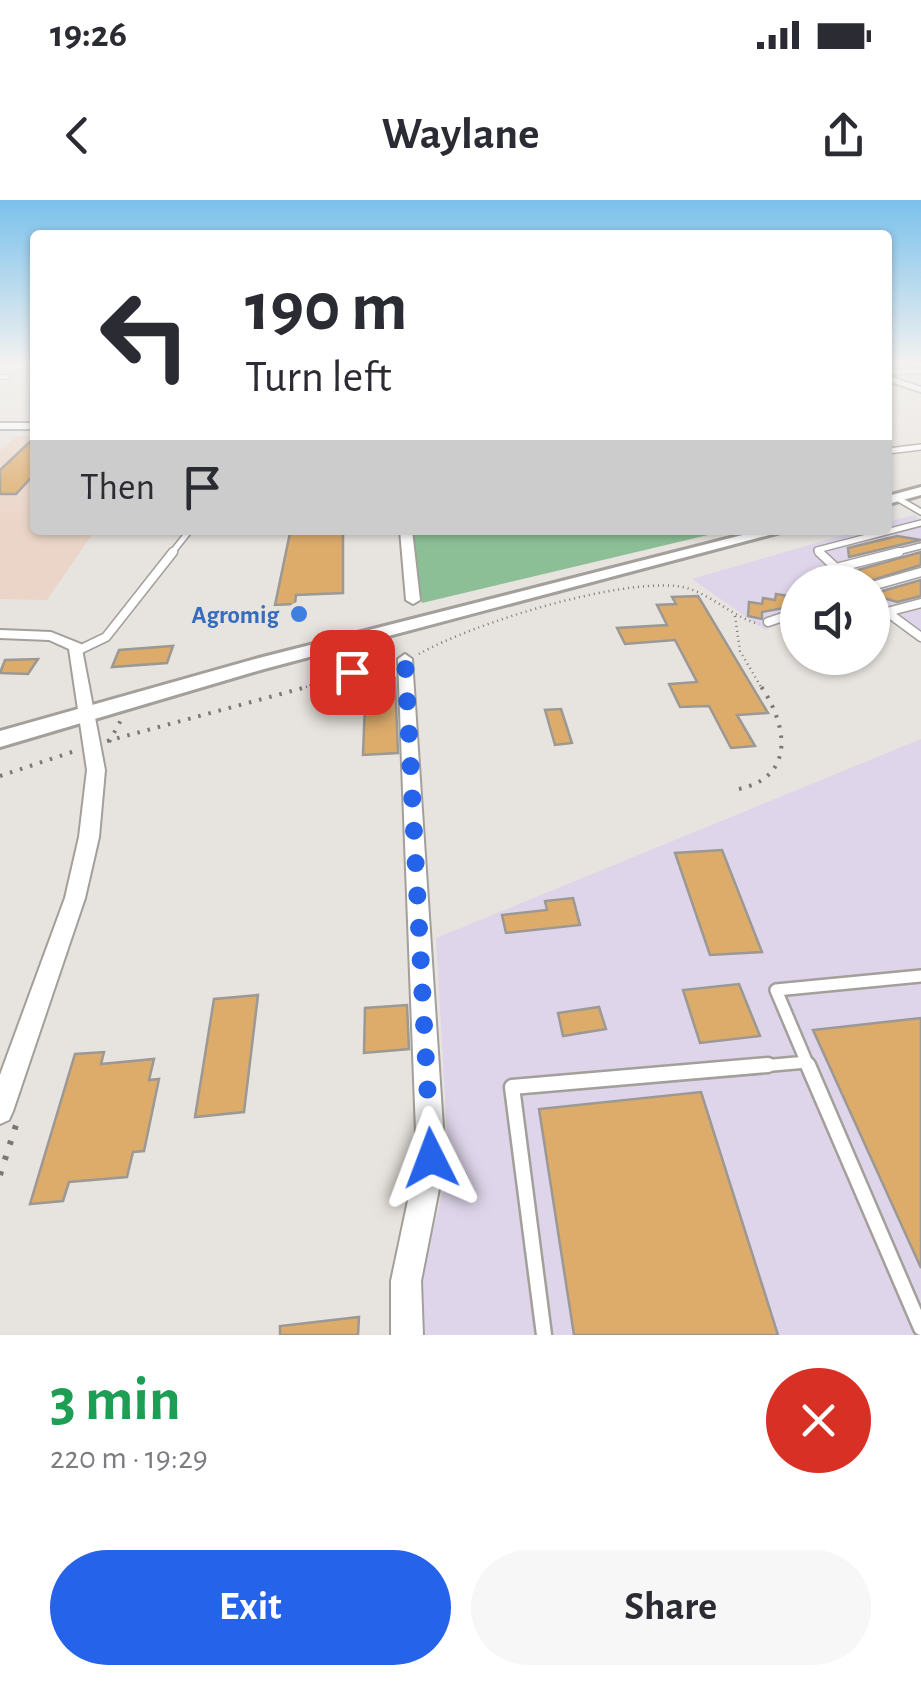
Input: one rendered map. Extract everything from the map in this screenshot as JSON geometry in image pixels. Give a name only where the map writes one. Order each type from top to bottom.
[{"type":"street","points":[[0,426],[30,426]]},
{"type":"street","points":[[0,441],[16,426]]},
{"type":"street","points":[[892,499],[921,491]]},
{"type":"street","points":[[406,535],[413,600]]},
{"type":"street","points":[[0,739],[259,664],[761,535]]},
{"type":"street","points":[[0,634],[51,636],[70,643],[77,651],[93,745],[94,801],[74,898],[0,1111]]},
{"type":"street","points":[[405,659],[431,1158],[406,1281],[407,1335]]},
{"type":"lane","points":[[892,451],[921,447]]},
{"type":"lane","points":[[892,499],[921,512]]},
{"type":"lane","points":[[892,531],[921,523]]},
{"type":"lane","points":[[902,528],[921,545]]},
{"type":"lane","points":[[77,651],[106,637],[186,535]]},
{"type":"lane","points":[[833,565],[818,550],[875,535]]},
{"type":"lane","points":[[847,565],[921,545]]},
{"type":"lane","points":[[890,581],[921,572]]},
{"type":"lane","points":[[890,611],[921,602]]},
{"type":"lane","points":[[890,614],[921,638]]},
{"type":"lane","points":[[768,622],[780,618]]},
{"type":"lane","points":[[921,976],[776,990],[921,1328]]},
{"type":"lane","points":[[544,1335],[512,1088],[807,1062]]},
{"type":"path","points":[[0,776],[148,727],[246,706],[378,663],[405,659],[456,632],[490,622],[652,587],[692,590],[711,597],[748,622],[768,622]]},
{"type":"path","points":[[736,616],[741,654],[778,712],[786,738],[771,772],[752,787],[739,789]]},
{"type":"path","points":[[78,766],[93,745]]},
{"type":"shaded area","points":[[16,436],[30,436],[30,535],[92,535],[47,600],[0,599],[0,451]]},
{"type":"shaded area","points":[[914,515],[921,520],[921,644],[890,621],[890,565],[780,565],[780,624],[765,630],[692,579],[844,535],[892,535],[892,521]]},
{"type":"shaded area","points":[[921,739],[921,1335],[425,1335],[422,1273],[449,1168],[436,938]]},
{"type":"green space","points":[[412,535],[708,535],[422,603]]},
{"type":"building","points":[[30,442],[30,479],[16,494],[0,494],[0,470]]},
{"type":"building","points":[[290,535],[343,535],[343,593],[296,595],[295,604],[275,605]]},
{"type":"building","points":[[897,536],[921,540],[849,557],[848,548]]},
{"type":"building","points":[[921,552],[921,565],[890,575],[890,565],[876,565]]},
{"type":"building","points":[[921,580],[921,596],[897,602],[890,600],[890,589]]},
{"type":"building","points":[[776,594],[780,595],[780,609],[762,612],[762,619],[748,616],[749,602],[775,600]]},
{"type":"building","points":[[698,596],[768,713],[737,715],[755,746],[731,748],[709,706],[680,707],[669,684],[697,682],[675,640],[625,644],[617,628],[667,625],[657,605],[676,604],[672,597]]},
{"type":"building","points":[[173,646],[167,663],[112,667],[119,650]]},
{"type":"building","points":[[38,659],[28,674],[0,673],[5,660]]},
{"type":"building","points":[[395,678],[398,753],[363,755],[366,681]]},
{"type":"building","points":[[561,709],[572,743],[555,745],[545,710]]},
{"type":"building","points":[[722,850],[762,952],[710,955],[675,853]]},
{"type":"building","points":[[573,898],[580,925],[506,933],[502,915],[547,910],[545,901]]},
{"type":"building","points":[[739,984],[760,1036],[700,1043],[683,990]]},
{"type":"building","points":[[258,995],[244,1112],[195,1117],[214,999]]},
{"type":"building","points":[[407,1005],[409,1049],[364,1053],[365,1008]]},
{"type":"building","points":[[599,1007],[606,1029],[563,1036],[558,1013]]},
{"type":"building","points":[[921,1018],[921,1268],[813,1030]]},
{"type":"building","points":[[104,1052],[101,1064],[154,1059],[149,1080],[159,1079],[144,1151],[133,1152],[127,1177],[69,1182],[63,1201],[30,1204],[75,1054]]},
{"type":"building","points":[[701,1092],[778,1335],[574,1335],[539,1109]]},
{"type":"building","points":[[359,1317],[358,1335],[280,1335],[280,1326]]},
{"type":"place","name":"Agromig","points":[[299,614]]},
{"type":"route","points":[[352,672],[405,659],[431,1158]]}]
